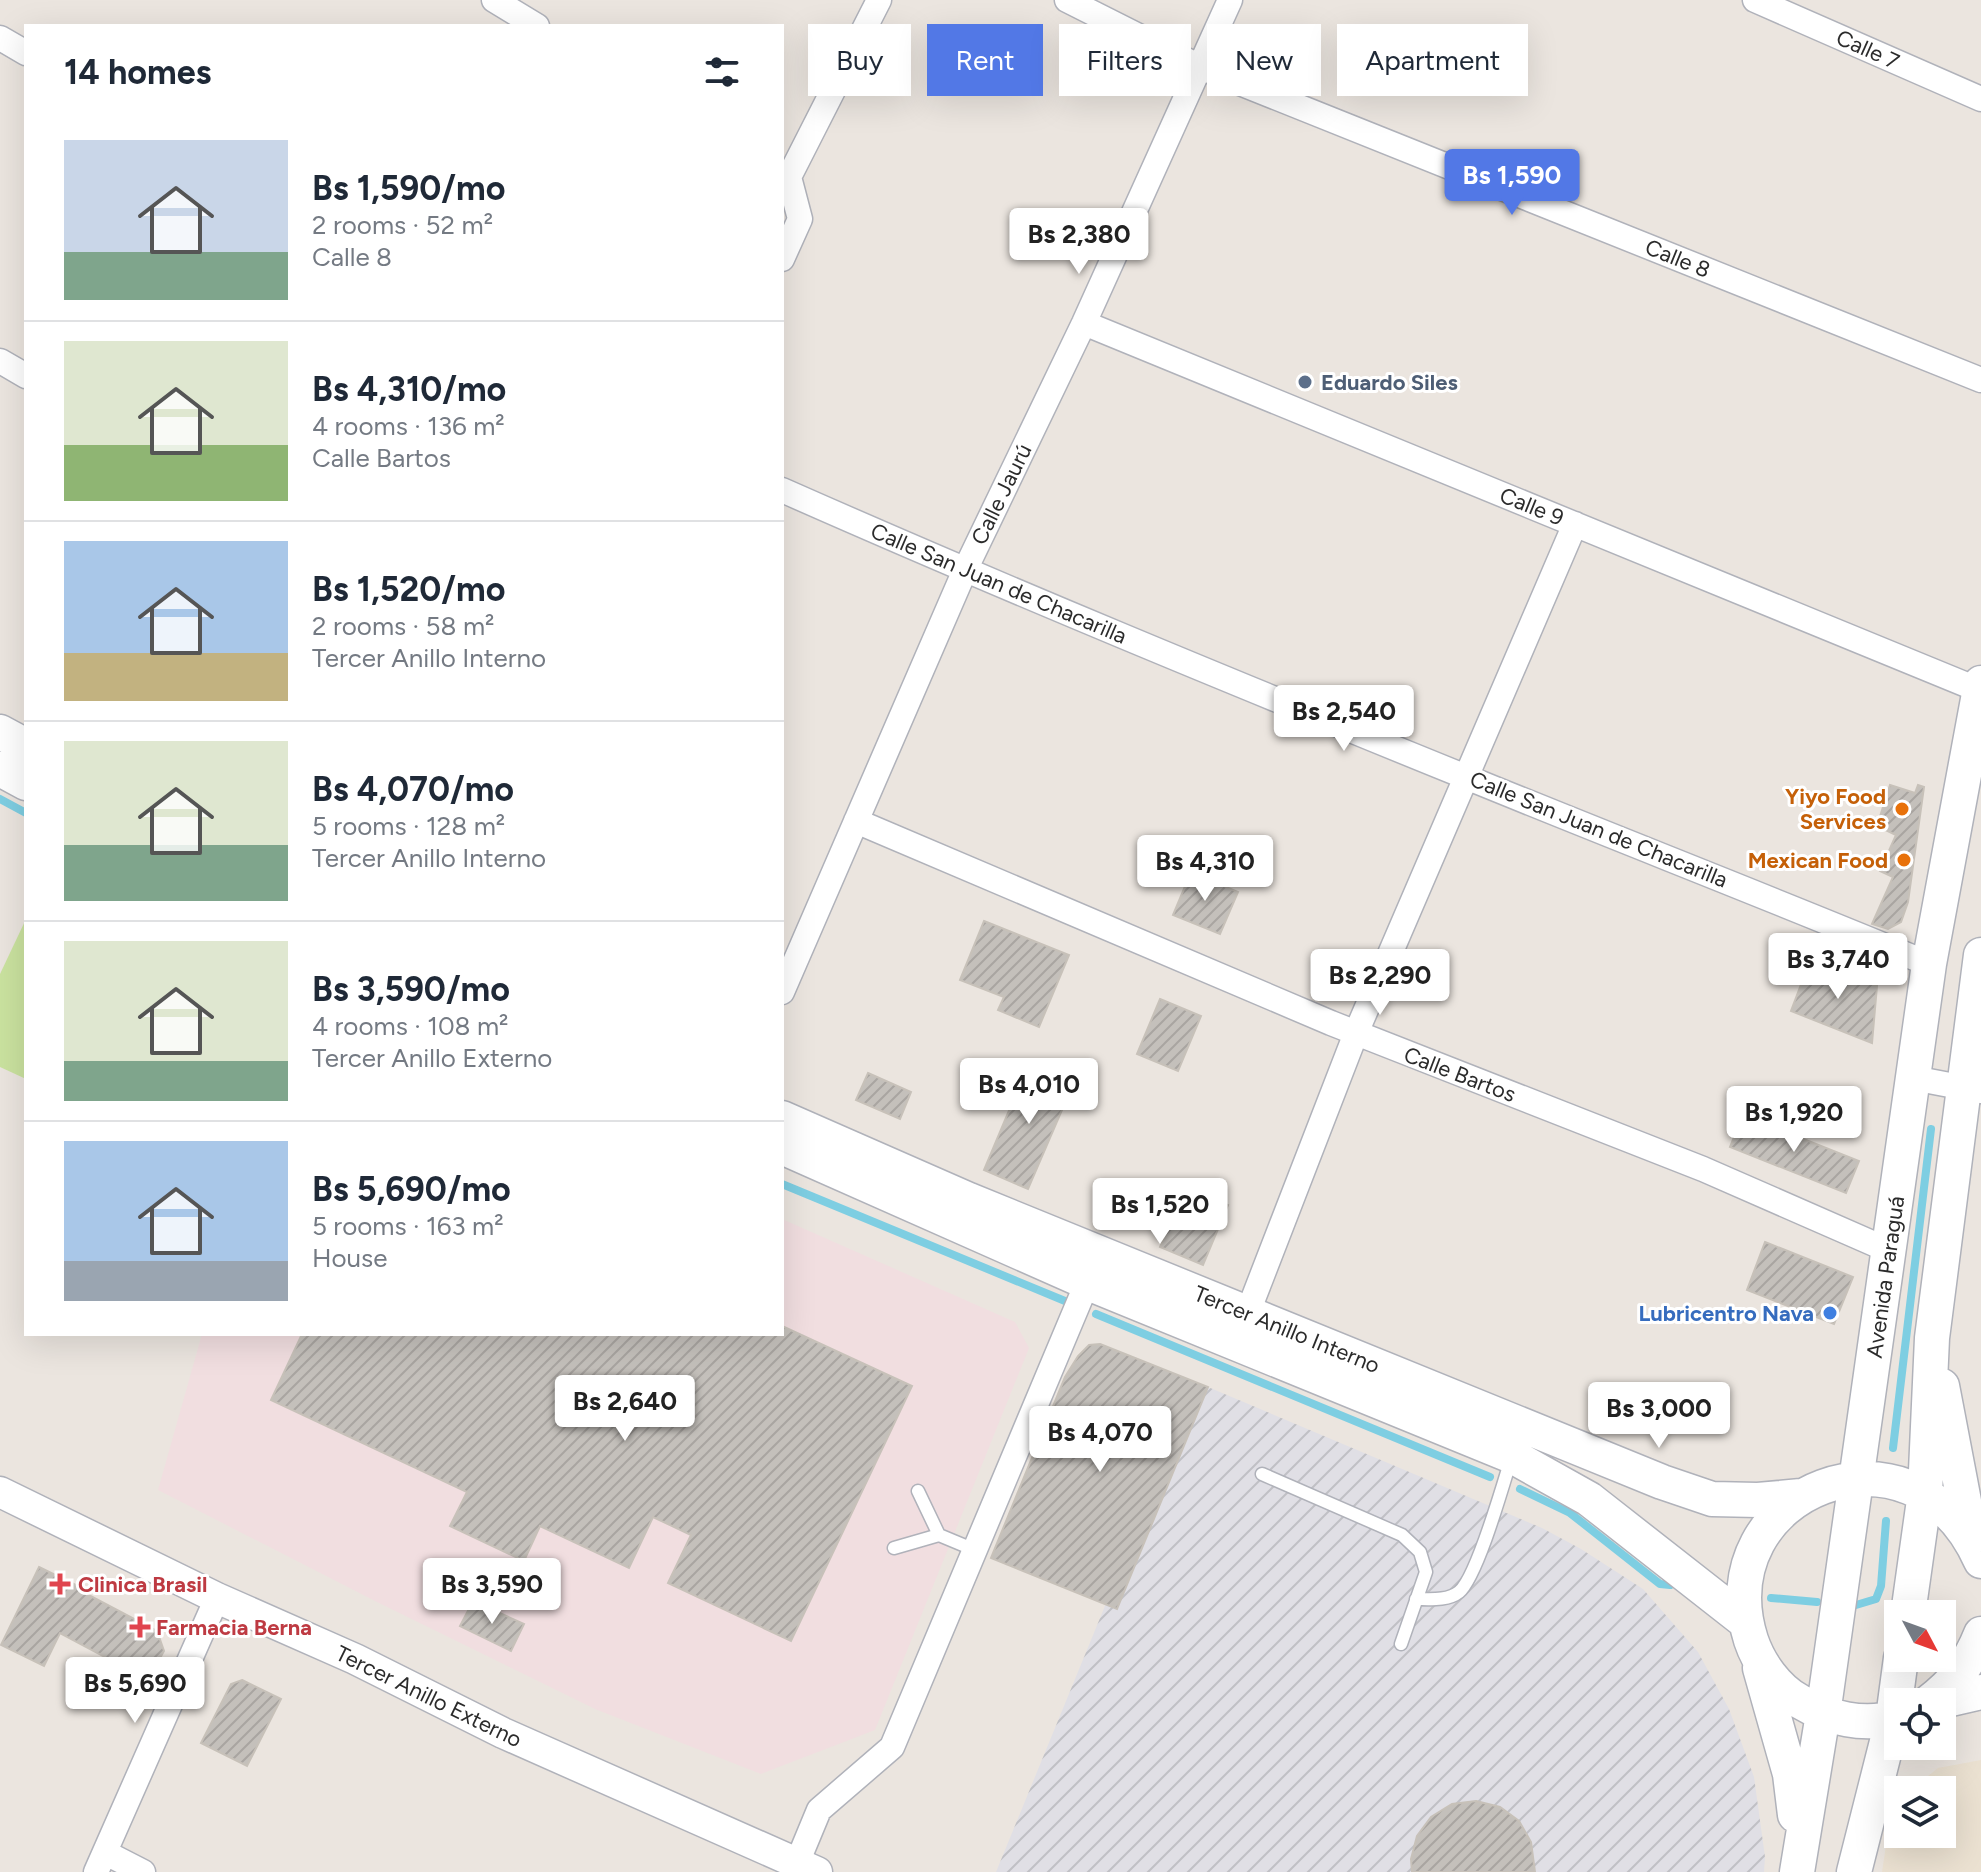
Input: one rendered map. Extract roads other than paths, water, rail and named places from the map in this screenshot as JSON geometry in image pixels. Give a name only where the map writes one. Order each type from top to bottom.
[{"type":"main road","name":"Avenida Paraguá","points":[[1799,1861],[1823,1714],[1929,964],[1980,686]]},
{"type":"main road","points":[[0,769],[24,782]]},
{"type":"main road","points":[[1910,1600],[1925,1493],[1932,1338],[1973,1089],[1981,955]]},
{"type":"main road","points":[[784,1122],[820,1146],[865,1167],[1061,1248],[1078,1264],[1087,1283],[1110,1275],[1125,1277],[1226,1316],[1305,1352],[1374,1365]]},
{"type":"main road","name":"Tercer Anillo Interno","points":[[784,1122],[1662,1482],[1712,1499],[1758,1500],[1801,1496]]},
{"type":"main road","name":"Tercer Anillo Interno","points":[[789,1148],[1087,1283],[1512,1456],[1589,1499],[1750,1637],[1772,1678],[1795,1700],[1823,1714],[1858,1721],[1884,1731]]},
{"type":"main road","points":[[1932,1338],[1976,1550]]},
{"type":"main road","name":"Tercer Anillo Interno","points":[[1750,1637],[1744,1586],[1754,1551],[1773,1520],[1815,1488],[1856,1478],[1891,1480],[1925,1493],[1951,1513],[1976,1550]]},
{"type":"main road","points":[[1951,1688],[1972,1658],[1981,1634]]},
{"type":"main road","points":[[1750,1637],[1790,1774],[1799,1861]]},
{"type":"main road","points":[[1854,1872],[1886,1760]]},
{"type":"street","points":[[494,0],[534,24]]},
{"type":"street","points":[[784,255],[800,219],[785,175],[879,0]]},
{"type":"street","name":"Calle 8","points":[[1067,0],[1200,67],[1981,380]]},
{"type":"street","name":"Calle Jaurú","points":[[784,987],[965,570],[1084,323],[1230,0]]},
{"type":"street","name":"Calle 7","points":[[1755,0],[1981,99]]},
{"type":"street","points":[[0,38],[24,52]]},
{"type":"street","name":"Calle 9","points":[[1084,323],[1980,686]]},
{"type":"street","points":[[0,361],[24,375]]},
{"type":"street","name":"Calle San Juan de Chacarilla","points":[[784,491],[965,570],[1468,778],[1929,964]]},
{"type":"street","points":[[1248,1312],[1356,1033],[1575,524]]},
{"type":"street","name":"Calle Bartos","points":[[856,821],[1356,1033],[1703,1169],[1888,1250]]},
{"type":"street","points":[[1913,1078],[1973,1089]]},
{"type":"street","points":[[807,1868],[819,1810],[892,1747],[1087,1283]]},
{"type":"street","name":"Tercer Anillo Externo","points":[[0,1492],[217,1598],[355,1659],[503,1733],[807,1868]]},
{"type":"street","points":[[143,1872],[101,1863],[217,1598]]},
{"type":"lane","points":[[1416,1599],[1444,1598],[1458,1593],[1468,1580],[1512,1456]]},
{"type":"lane","points":[[1262,1474],[1402,1535],[1420,1552],[1426,1572],[1401,1644]]},
{"type":"lane","points":[[918,1491],[939,1535]]},
{"type":"lane","points":[[894,1548],[939,1535],[975,1550]]},
{"type":"waterway","points":[[0,799],[24,812]]},
{"type":"waterway","points":[[1893,1448],[1931,1129]]},
{"type":"waterway","points":[[784,1185],[1065,1301]]},
{"type":"waterway","points":[[1096,1314],[1490,1477]]},
{"type":"waterway","points":[[1520,1489],[1570,1513],[1660,1584],[1670,1585]]},
{"type":"waterway","points":[[1856,1605],[1876,1599],[1881,1586],[1886,1521]]},
{"type":"waterway","points":[[1771,1598],[1817,1602]]},
{"type":"place","name":"Eduardo Siles","points":[[1305,382]]},
{"type":"place","name":"Yiyo Food Services","points":[[1902,809]]},
{"type":"place","name":"Mexican Food","points":[[1904,860]]},
{"type":"place","name":"Lubricentro Nava","points":[[1830,1313]]},
{"type":"place","name":"Clinica Brasil","points":[[60,1584]]},
{"type":"place","name":"Farmacia Berna","points":[[140,1627]]}]
